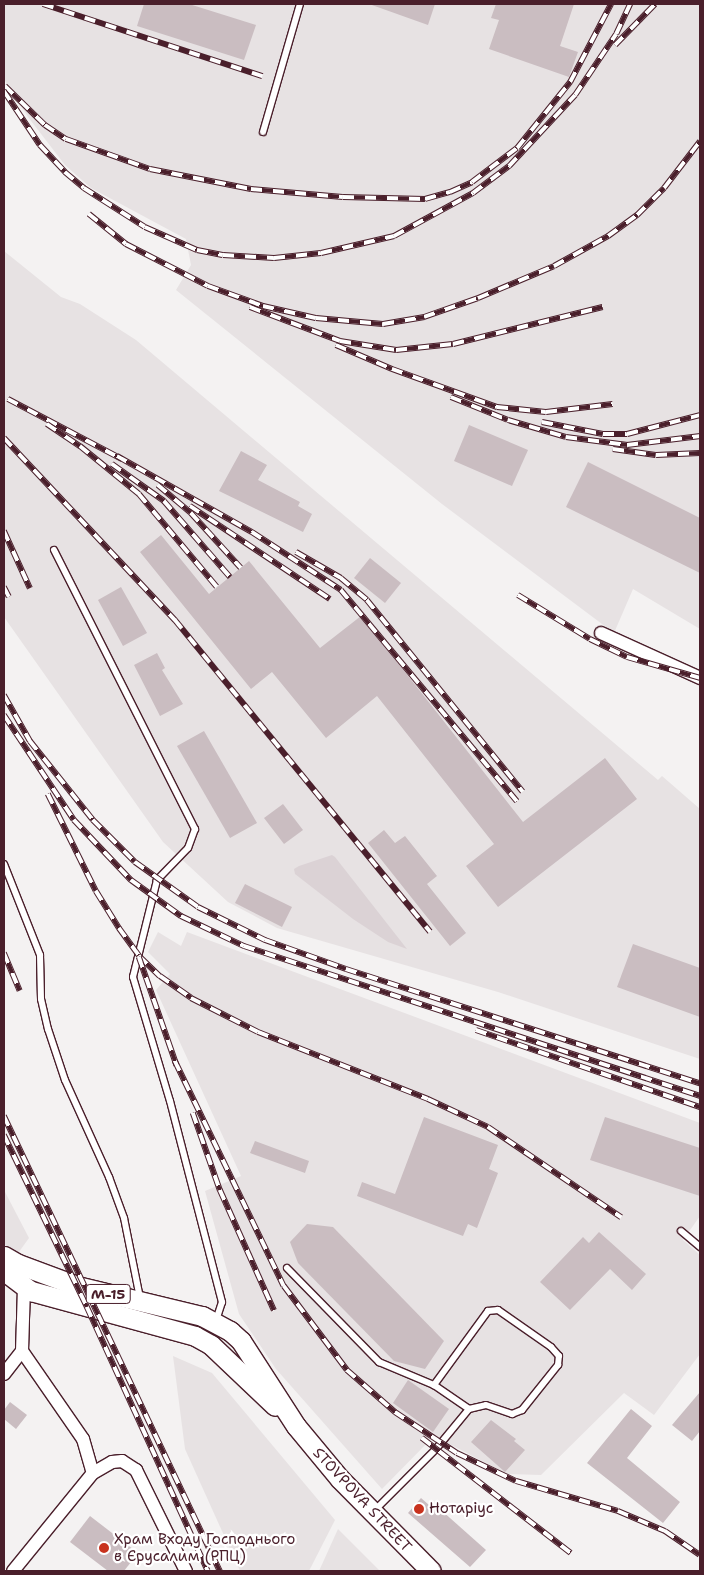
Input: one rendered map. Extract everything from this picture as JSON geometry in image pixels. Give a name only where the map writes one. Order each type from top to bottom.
[{"type":"main road","name":"STOVPOVA STREET","points":[[4,1256],[18,1264],[77,1286],[215,1322],[242,1342],[296,1426]]},
{"type":"main road","name":"М-15","points":[[4,1271],[24,1288]]},
{"type":"main road","name":"STOVPOVA STREET","points":[[24,1288],[177,1329],[211,1344],[296,1426],[372,1514],[431,1571]]},
{"type":"street","points":[[601,633],[700,678]]},
{"type":"street","points":[[4,1374],[22,1351],[24,1288]]},
{"type":"street","points":[[22,1351],[83,1438],[93,1472]]},
{"type":"street","points":[[13,1571],[93,1472],[112,1462],[122,1461],[136,1470],[186,1571]]},
{"type":"lane","points":[[263,132],[300,4]]},
{"type":"lane","points":[[54,550],[195,829],[188,848],[157,880],[133,977],[170,1101],[222,1302],[215,1322]]},
{"type":"lane","points":[[4,864],[40,955],[41,999],[48,1029],[65,1080],[110,1177],[124,1218],[140,1302]]},
{"type":"lane","points":[[681,1231],[700,1248]]},
{"type":"lane","points":[[287,1268],[379,1362],[434,1385],[469,1409]]},
{"type":"lane","points":[[372,1514],[436,1449],[469,1409],[486,1406],[512,1414],[522,1410],[558,1366],[559,1356],[552,1347],[498,1310],[488,1312],[434,1385]]},
{"type":"shaded area","points":[[4,4],[700,4],[700,629],[633,589],[614,633],[442,504],[176,290],[191,265],[186,239],[91,188],[65,165],[28,117],[4,79]]},
{"type":"shaded area","points":[[4,251],[61,297],[80,304],[136,340],[658,780],[662,776],[700,809],[700,1059],[498,992],[277,928],[228,902],[163,842],[4,617]]},
{"type":"shaded area","points":[[332,855],[407,949],[388,942],[353,919],[295,874],[294,869],[299,866]]},
{"type":"shaded area","points":[[158,932],[181,946],[187,932],[700,1123],[700,1216],[683,1240],[700,1255],[700,1354],[654,1415],[624,1393],[541,1475],[507,1474],[434,1436],[382,1489],[276,1369],[239,1314],[205,1191],[241,1176],[156,990],[170,974],[148,952]]},
{"type":"shaded area","points":[[4,1190],[29,1238],[16,1256],[4,1244]]},
{"type":"shaded area","points":[[173,1356],[212,1373],[335,1520],[309,1571],[240,1571],[185,1449]]},
{"type":"shaded area","points":[[338,1529],[380,1571],[319,1571]]},
{"type":"building","points":[[144,4],[189,4],[256,25],[244,60],[137,26]]},
{"type":"building","points":[[369,4],[435,4],[428,25]]},
{"type":"building","points":[[496,4],[574,4],[560,46],[578,52],[569,77],[489,49],[499,20],[491,18]]},
{"type":"building","points":[[469,425],[528,450],[512,486],[454,461]]},
{"type":"building","points":[[241,451],[267,465],[258,480],[300,502],[298,506],[312,514],[303,532],[219,491]]},
{"type":"building","points":[[588,462],[700,518],[700,573],[566,507]]},
{"type":"building","points":[[161,535],[209,594],[249,561],[320,648],[361,616],[523,822],[605,758],[637,799],[498,907],[466,866],[494,844],[377,696],[326,738],[272,672],[251,689],[140,552]]},
{"type":"building","points":[[370,558],[401,583],[385,603],[354,578]]},
{"type":"building","points":[[121,587],[147,633],[123,646],[98,600]]},
{"type":"building","points":[[157,653],[165,668],[162,670],[183,704],[160,716],[134,665]]},
{"type":"building","points":[[204,731],[257,823],[230,838],[177,746]]},
{"type":"building","points":[[283,804],[303,830],[284,844],[264,818]]},
{"type":"building","points":[[384,830],[395,843],[405,836],[437,876],[427,884],[466,933],[450,946],[368,843]]},
{"type":"building","points":[[245,884],[292,907],[282,927],[235,903]]},
{"type":"building","points":[[633,944],[700,968],[700,1017],[617,987]]},
{"type":"building","points":[[424,1117],[498,1145],[489,1169],[498,1173],[477,1228],[468,1224],[463,1236],[357,1196],[362,1182],[395,1194]]},
{"type":"building","points":[[605,1117],[700,1148],[700,1196],[590,1160]]},
{"type":"building","points":[[255,1141],[309,1161],[305,1173],[250,1153]]},
{"type":"building","points":[[307,1224],[333,1227],[444,1341],[425,1369],[394,1361],[298,1263],[290,1242]]},
{"type":"building","points":[[599,1232],[646,1274],[632,1290],[610,1269],[570,1310],[540,1282],[583,1237],[589,1243]]},
{"type":"building","points":[[408,1380],[449,1409],[433,1432],[393,1403]]},
{"type":"building","points":[[700,1392],[700,1431],[692,1441],[672,1425]]},
{"type":"building","points":[[10,1402],[27,1415],[16,1429],[4,1419],[4,1410]]},
{"type":"building","points":[[631,1409],[652,1426],[627,1458],[680,1502],[663,1523],[587,1463]]},
{"type":"building","points":[[491,1420],[516,1439],[514,1441],[525,1450],[505,1472],[471,1442]]},
{"type":"building","points":[[421,1498],[429,1505],[432,1502],[486,1550],[470,1567],[408,1513]]},
{"type":"building","name":"Храм Входу Господнього в Єрусалим (РПЦ)","points":[[90,1516],[138,1553],[124,1571],[108,1571],[70,1542]]},
{"type":"railway","points":[[43,4],[262,76]]},
{"type":"railway","points":[[5,86],[45,125],[66,139],[150,169],[251,189],[343,197],[425,199],[450,192],[472,182],[517,148],[570,82],[611,4]]},
{"type":"railway","points":[[4,91],[40,145],[65,172],[84,188],[145,227],[197,250],[223,255],[274,258],[321,253],[394,236],[473,193],[509,166],[575,95],[616,34],[630,4]]},
{"type":"railway","points":[[615,45],[655,4]]},
{"type":"railway","points":[[89,214],[126,244],[208,286],[263,306],[316,318],[383,324],[424,317],[478,298],[554,266],[608,236],[637,215],[664,188],[700,141]]},
{"type":"railway","points":[[250,307],[340,341],[396,350],[453,344],[603,307]]},
{"type":"railway","points":[[336,345],[392,369],[497,407],[546,412],[613,404]]},
{"type":"railway","points":[[451,397],[508,420],[566,437],[627,445],[700,436]]},
{"type":"railway","points":[[8,399],[122,459]]},
{"type":"railway","points":[[542,422],[603,434],[627,434],[700,415]]},
{"type":"railway","points":[[47,424],[80,446],[139,494],[217,587]]},
{"type":"railway","points":[[4,438],[175,620],[430,932]]},
{"type":"railway","points":[[613,449],[656,455],[700,453]]},
{"type":"railway","points":[[117,456],[252,532],[341,590],[517,801]]},
{"type":"railway","points":[[112,464],[164,501],[230,577]]},
{"type":"railway","points":[[158,485],[191,513],[241,568]]},
{"type":"railway","points":[[190,506],[330,599]]},
{"type":"railway","points":[[4,531],[30,588]]},
{"type":"railway","points":[[296,552],[341,578],[367,600],[523,792]]},
{"type":"railway","points":[[4,587],[9,597]]},
{"type":"railway","points":[[518,595],[590,639],[627,657],[700,678]]},
{"type":"railway","points":[[4,695],[30,741],[93,820],[135,862],[198,907],[265,940],[346,969],[700,1083]]},
{"type":"railway","points":[[4,715],[74,820],[131,880],[181,916],[244,946],[700,1096]]},
{"type":"railway","points":[[48,794],[96,891],[139,956],[160,976],[191,998],[258,1032],[428,1099],[488,1127],[621,1217]]},
{"type":"railway","points":[[4,953],[20,991]]},
{"type":"railway","points":[[139,957],[177,1066]]},
{"type":"railway","points":[[476,1030],[700,1107]]},
{"type":"railway","points":[[175,1061],[284,1286],[347,1370],[395,1412],[457,1453],[516,1481],[618,1511],[665,1531],[700,1555]]},
{"type":"railway","points":[[193,1113],[220,1190],[274,1310]]},
{"type":"railway","points":[[4,1116],[220,1571]]},
{"type":"railway","points":[[4,1135],[87,1307],[208,1571]]},
{"type":"railway","points":[[422,1438],[571,1553]]},
{"type":"place","name":"Нотаріус","points":[[419,1509]]},
{"type":"place","name":"Храм Входу Господнього в Єрусалим (РПЦ)","points":[[104,1548]]}]
